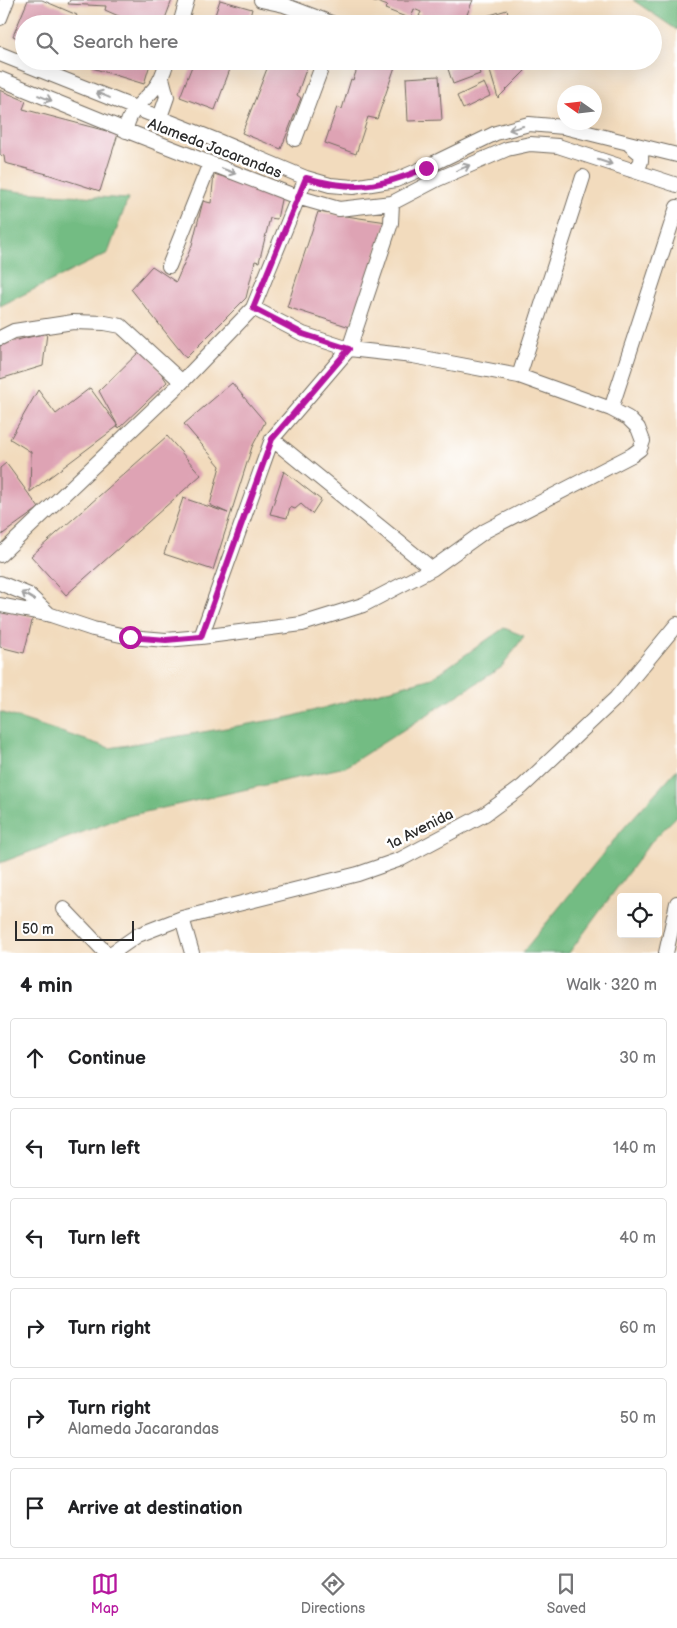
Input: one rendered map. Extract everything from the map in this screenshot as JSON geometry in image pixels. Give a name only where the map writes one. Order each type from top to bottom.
[{"type":"street","points":[[0,18],[7,0]]},
{"type":"street","points":[[183,15],[187,0]]},
{"type":"street","points":[[261,0],[284,5],[310,15]]},
{"type":"street","name":"Alameda Jacarandas","points":[[0,54],[15,60]]},
{"type":"street","name":"Alameda Jacarandas","points":[[40,70],[160,117],[306,178],[330,185],[353,187],[396,180],[426,168],[496,133],[529,124],[564,127],[677,155]]},
{"type":"street","points":[[126,131],[128,118],[135,108],[155,89],[164,70]]},
{"type":"street","points":[[295,140],[321,70]]},
{"type":"street","points":[[160,117],[167,97],[162,78]]},
{"type":"street","name":"Alameda Jacarandas","points":[[0,79],[297,198],[339,209],[392,203],[438,179],[508,149],[530,144],[558,146],[677,185]]},
{"type":"street","points":[[628,143],[641,154],[639,166],[631,170]]},
{"type":"street","points":[[169,266],[210,163]]},
{"type":"street","points":[[519,376],[583,177]]},
{"type":"street","points":[[0,555],[182,382],[253,308],[306,178]]},
{"type":"street","points":[[201,637],[272,439],[349,349],[391,222],[392,203]]},
{"type":"street","points":[[611,409],[677,207]]},
{"type":"street","points":[[0,605],[51,616],[92,629],[130,637],[166,640],[302,624],[363,605],[432,569],[485,531],[632,455],[640,449],[642,441],[638,428],[628,418],[611,409],[519,376],[413,356],[349,349],[303,334],[253,308]]},
{"type":"street","points":[[0,338],[14,331],[73,322],[105,323],[121,326],[182,382]]},
{"type":"street","points":[[272,439],[432,569]]},
{"type":"street","points":[[0,584],[29,595],[51,616]]},
{"type":"street","name":"1a Avenida","points":[[112,953],[138,935],[182,918],[358,874],[401,859],[485,814],[522,787],[616,698],[677,624]]},
{"type":"street","points":[[666,953],[677,903]]},
{"type":"street","points":[[64,909],[106,953]]},
{"type":"street","points":[[182,918],[192,953]]},
{"type":"green space","points":[[633,0],[677,0],[677,30],[662,20],[662,15],[655,15]]},
{"type":"green space","points":[[0,189],[128,199],[108,253],[0,306]]},
{"type":"green space","points":[[504,628],[524,636],[502,667],[345,767],[123,817],[0,863],[0,712],[110,748],[290,717],[432,678]]},
{"type":"green space","points":[[677,769],[677,816],[650,843],[569,953],[522,953],[623,829]]},
{"type":"building","points":[[28,0],[42,0],[77,15],[22,15]]},
{"type":"building","points":[[70,0],[172,0],[166,15],[116,15],[105,10],[106,6],[68,4]]},
{"type":"building","points":[[220,0],[252,9],[250,15],[215,15]]},
{"type":"building","points":[[371,0],[473,0],[467,15],[420,15],[421,12],[414,9],[412,15],[401,15],[385,9],[388,6]]},
{"type":"building","points":[[507,10],[508,15],[490,15]]},
{"type":"building","points":[[98,70],[148,70],[144,84]]},
{"type":"building","points":[[190,70],[230,70],[215,110],[180,97]]},
{"type":"building","points":[[266,70],[306,70],[297,95],[301,98],[281,149],[242,133]]},
{"type":"building","points":[[357,70],[394,70],[377,119],[368,117],[356,154],[325,143],[337,107],[342,109],[351,79],[353,80]]},
{"type":"building","points":[[448,70],[479,70],[480,74],[453,84]]},
{"type":"building","points":[[490,70],[525,70],[525,71],[498,98]]},
{"type":"building","points":[[439,76],[442,120],[408,121],[406,78]]},
{"type":"building","points":[[484,83],[490,96],[463,109],[457,96]]},
{"type":"building","points":[[0,90],[26,101],[23,109],[118,134],[100,191],[5,163],[4,156],[0,155]]},
{"type":"building","points":[[214,174],[282,195],[277,219],[270,218],[259,262],[255,261],[246,298],[186,358],[131,289],[152,266],[176,282],[192,245],[203,201],[211,203]]},
{"type":"building","points":[[318,212],[387,222],[350,327],[287,307]]},
{"type":"building","points":[[47,333],[43,366],[0,379],[0,344]]},
{"type":"building","points":[[144,347],[167,382],[119,428],[99,391]]},
{"type":"building","points":[[232,383],[265,422],[252,447],[213,570],[164,554],[183,498],[228,513],[210,505],[220,466],[184,424]]},
{"type":"building","points":[[90,388],[118,426],[30,492],[31,452],[10,439],[38,390],[56,414]]},
{"type":"building","points":[[167,436],[201,475],[66,595],[31,556]]},
{"type":"building","points":[[6,463],[39,508],[0,536],[0,468]]},
{"type":"building","points":[[284,471],[321,500],[312,514],[301,504],[295,509],[290,507],[287,518],[270,514]]},
{"type":"building","points":[[0,609],[33,617],[24,653],[0,647]]},
{"type":"route","points":[[130,637],[166,640],[201,637],[272,439],[349,349],[303,334],[253,308],[306,178],[330,185],[353,187],[396,180],[426,168]]}]
